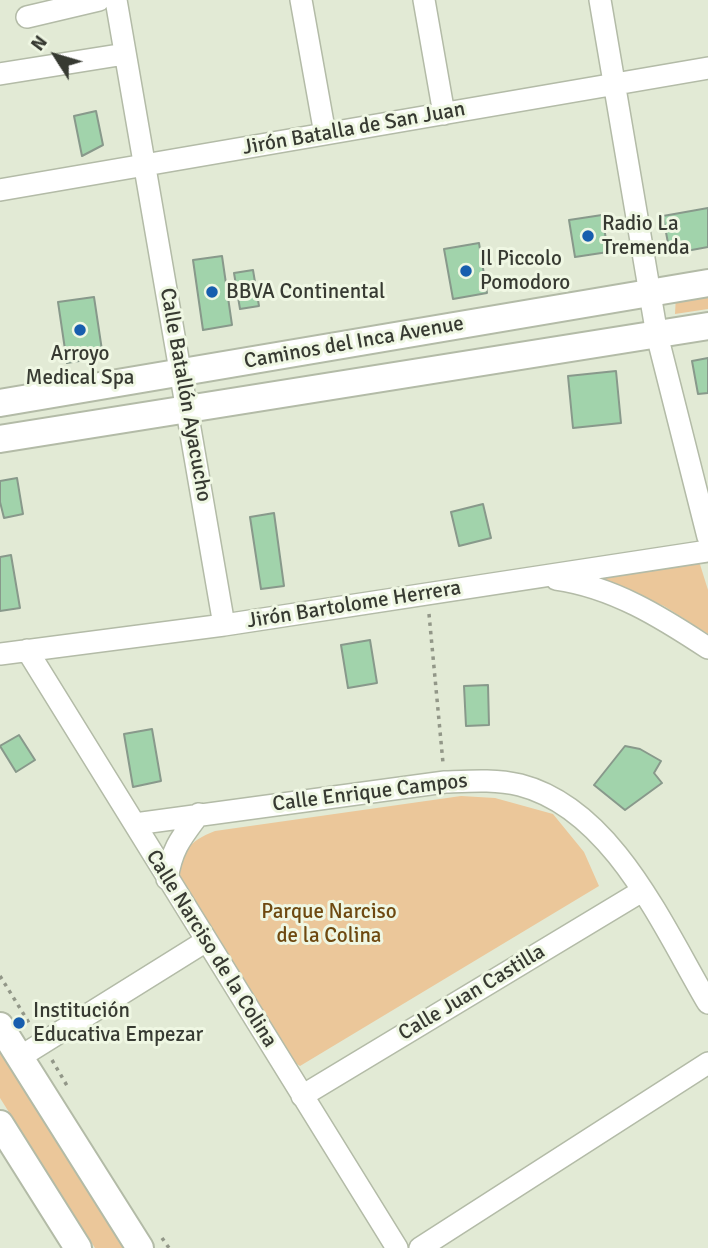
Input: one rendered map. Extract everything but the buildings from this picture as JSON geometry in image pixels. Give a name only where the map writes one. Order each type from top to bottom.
[{"type":"main road","name":"Caminos del Inca Avenue","points":[[0,403],[708,283]]},
{"type":"main road","name":"Caminos del Inca Avenue","points":[[0,439],[708,326]]},
{"type":"main road","points":[[0,1026],[140,1248]]},
{"type":"main road","points":[[0,1125],[78,1248]]},
{"type":"street","points":[[27,17],[99,0]]},
{"type":"street","name":"Calle Batallón Ayacucho","points":[[116,0],[224,625]]},
{"type":"street","points":[[301,0],[325,134]]},
{"type":"street","points":[[424,0],[444,114]]},
{"type":"street","points":[[600,0],[657,335],[708,537]]},
{"type":"street","points":[[0,74],[125,54]]},
{"type":"street","name":"Jirón Batalla de San Juan","points":[[0,190],[708,68]]},
{"type":"street","name":"Jirón Bartolome Herrera","points":[[0,654],[224,625],[708,551]]},
{"type":"street","points":[[534,576],[580,583],[625,599],[708,648]]},
{"type":"street","name":"Calle Narciso de la Colina","points":[[27,650],[397,1248]]},
{"type":"street","name":"Calle Enrique Campos","points":[[135,824],[445,782],[473,780],[520,785],[547,796],[602,835],[642,891],[708,1003]]},
{"type":"street","points":[[167,879],[171,856],[179,840],[199,814]]},
{"type":"street","name":"Calle Juan Castilla","points":[[302,1096],[642,891]]},
{"type":"street","points":[[20,1057],[206,941]]},
{"type":"street","points":[[420,1248],[708,1063]]},
{"type":"path","points":[[427,594],[445,782]]},
{"type":"green space","points":[[708,290],[708,309],[675,314],[676,295]]},
{"type":"green space","points":[[698,558],[708,590],[708,634],[664,606],[591,576]]},
{"type":"green space","name":"Parque Narciso de la Colina","points":[[461,796],[495,798],[553,814],[584,852],[599,886],[300,1066],[282,1055],[180,885],[180,866],[186,851],[198,840],[215,831]]},
{"type":"green space","points":[[0,1044],[129,1248],[95,1248],[0,1098]]},
{"type":"place","name":"Radio La Tremenda","points":[[588,236]]},
{"type":"place","name":"Il Piccolo Pomodoro","points":[[466,271]]},
{"type":"place","name":"BBVA Continental","points":[[212,292]]},
{"type":"place","name":"Arroyo Medical Spa","points":[[80,330]]},
{"type":"place","name":"Institución Educativa Empezar","points":[[19,1023]]}]
